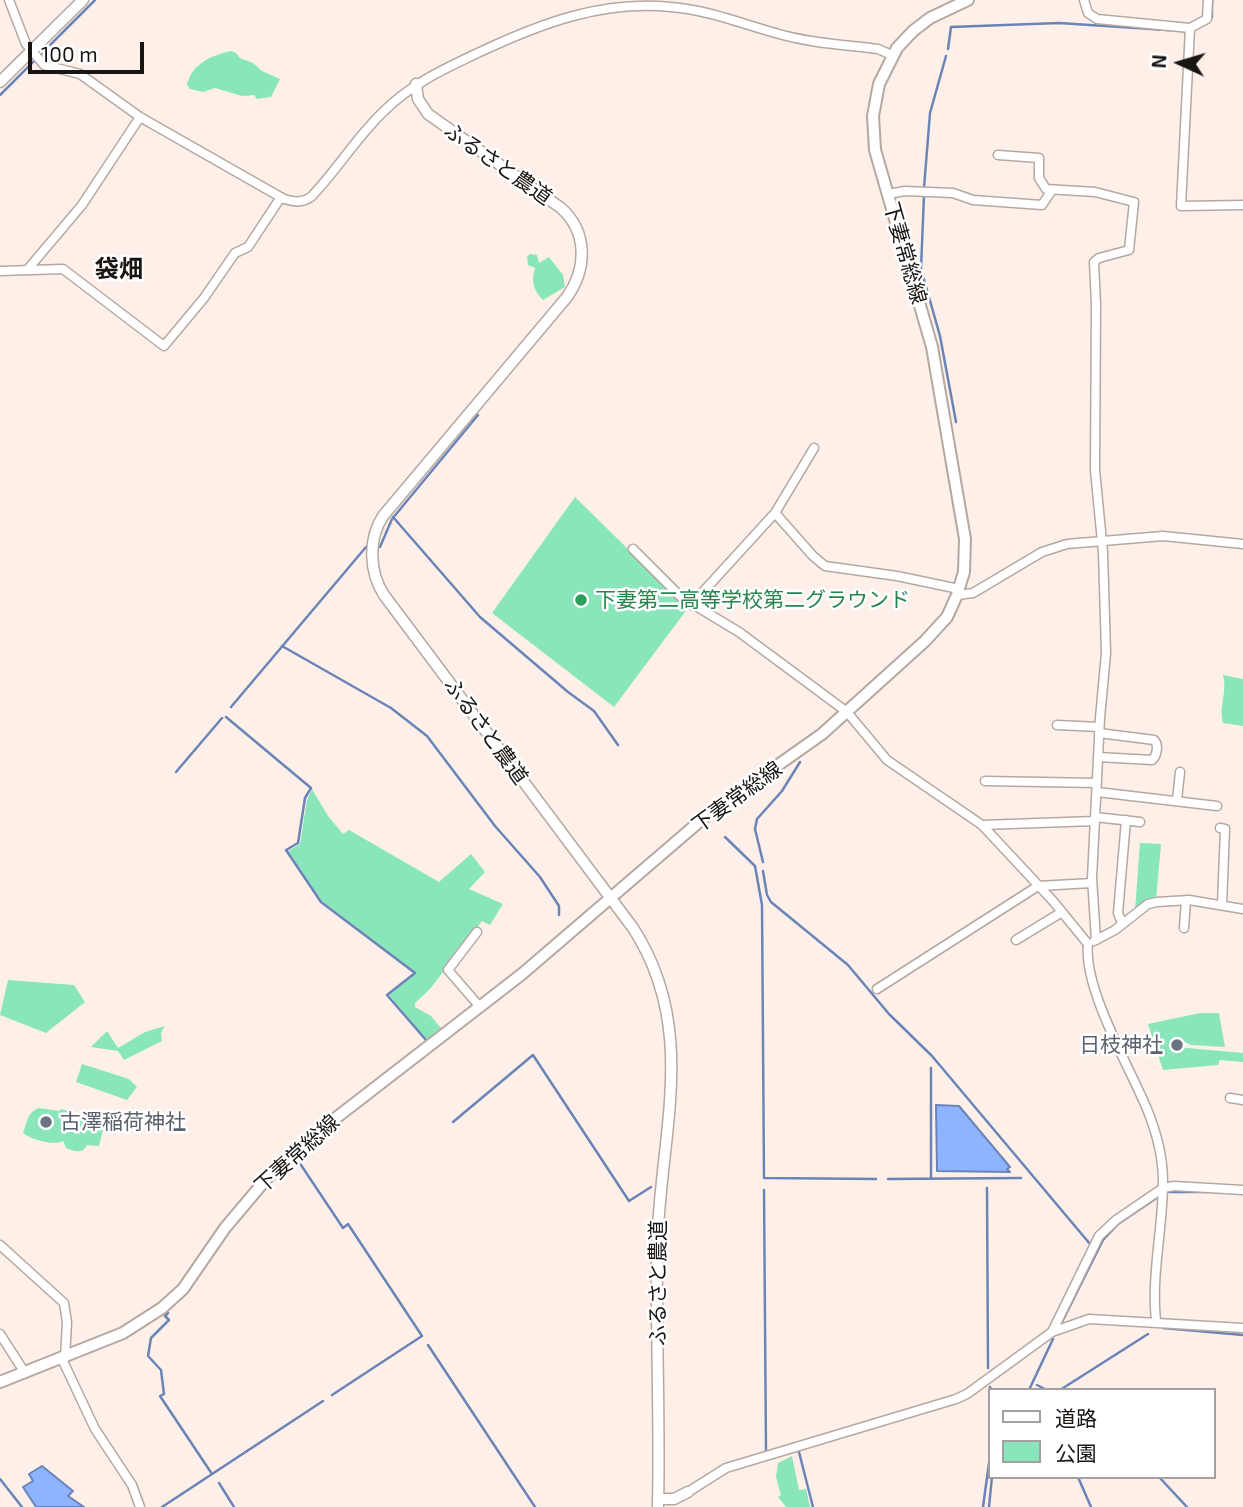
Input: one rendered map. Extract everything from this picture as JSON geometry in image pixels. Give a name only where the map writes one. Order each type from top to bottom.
[{"type":"main road","name":"下妻常総線","points":[[0,1382],[134,1328],[162,1308],[183,1289],[225,1228],[268,1177],[332,1121],[480,1007],[725,802],[784,763],[847,712],[925,642],[947,617],[964,572],[965,539],[940,385],[918,293],[875,150],[873,116],[879,84],[892,55],[913,31],[947,5],[968,0]]},
{"type":"street","points":[[9,0],[22,37],[35,55],[49,66],[80,74],[140,117],[281,197],[296,202],[311,197],[370,125],[416,84],[439,71],[551,22],[583,13],[642,5],[706,12],[780,35],[878,49],[892,55]]},
{"type":"street","points":[[0,82],[35,55],[83,0]]},
{"type":"street","points":[[1084,0],[1088,13],[1097,19],[1190,28],[1208,19],[1208,0]]},
{"type":"street","points":[[1190,28],[1181,206],[1243,205]]},
{"type":"street","name":"ふるさと農道","points":[[416,84],[419,101],[428,114],[564,210],[574,224],[580,240],[582,260],[578,277],[567,297],[383,516],[374,540],[374,573],[384,595],[638,937],[663,992],[671,1033],[670,1087],[658,1219],[658,1503]]},
{"type":"street","points":[[28,269],[82,205],[140,117]]},
{"type":"street","points":[[998,155],[1039,158],[1040,182],[1046,189],[1095,192],[1134,202],[1129,250],[1099,258],[1094,262],[1095,470],[1106,653],[1099,730],[1092,942],[1087,961],[1094,988],[1146,1108],[1155,1134],[1163,1175],[1155,1293],[1156,1321]]},
{"type":"street","points":[[888,194],[905,191],[953,193],[973,201],[1042,205],[1052,190]]},
{"type":"street","points":[[0,271],[63,269],[164,346],[204,298],[235,253],[248,247],[281,197]]},
{"type":"street","points":[[691,604],[775,513],[814,448]]},
{"type":"street","points":[[775,513],[825,566],[904,577],[958,592],[973,593],[1042,552],[1058,546],[1163,536],[1243,544]]},
{"type":"street","points":[[633,549],[691,604],[739,632],[847,712],[887,760],[982,825],[1092,942]]},
{"type":"street","points":[[1057,725],[1154,740],[1157,744],[1152,760],[1098,757]]},
{"type":"street","points":[[1177,800],[1180,772]]},
{"type":"street","points":[[985,781],[1097,788],[1150,800],[1164,798],[1217,806]]},
{"type":"street","points":[[982,825],[1095,819],[1140,822]]},
{"type":"street","points":[[1122,923],[1118,913],[1126,820]]},
{"type":"street","points":[[1220,828],[1225,829],[1222,905]]},
{"type":"street","points":[[877,989],[1038,886],[1093,883]]},
{"type":"street","points":[[1092,942],[1115,930],[1148,904],[1186,900],[1243,909]]},
{"type":"street","points":[[1184,928],[1186,900]]},
{"type":"street","points":[[1016,940],[1062,912]]},
{"type":"street","points":[[477,932],[447,970],[480,1007]]},
{"type":"street","points":[[1230,1098],[1243,1100]]},
{"type":"street","points":[[1052,1332],[1099,1236],[1116,1220],[1163,1188],[1174,1186],[1243,1190]]},
{"type":"street","points":[[0,1245],[64,1303],[67,1322],[63,1358],[95,1429],[132,1485],[140,1507]]},
{"type":"street","points":[[658,1503],[688,1492],[726,1468],[956,1399],[978,1387],[1052,1332],[1089,1319],[1243,1328]]},
{"type":"street","points":[[0,1334],[25,1373]]},
{"type":"green space","points":[[231,51],[280,79],[271,97],[257,99],[254,95],[242,96],[215,88],[203,92],[190,89],[187,84],[199,65]]},
{"type":"green space","points":[[530,254],[537,255],[539,263],[549,257],[563,275],[565,287],[543,300],[534,285],[535,268],[528,265],[527,257]]},
{"type":"green space","name":"下妻第二高等学校第二グラウンド","points":[[575,497],[688,608],[614,707],[492,613]]},
{"type":"green space","points":[[1223,675],[1243,679],[1243,726],[1223,723]]},
{"type":"green space","points":[[312,789],[328,816],[343,834],[349,830],[439,882],[471,854],[485,872],[469,889],[503,904],[490,925],[482,921],[430,989],[415,1003],[415,1007],[431,1016],[441,1028],[426,1040],[389,995],[416,973],[322,901],[288,851],[300,844],[307,800]]},
{"type":"green space","points":[[1140,843],[1161,844],[1156,900],[1135,910]]},
{"type":"green space","points":[[8,980],[74,985],[85,1002],[46,1033],[0,1015]]},
{"type":"green space","points":[[1200,1013],[1219,1013],[1225,1047],[1177,1042],[1176,1047],[1243,1053],[1243,1062],[1220,1060],[1218,1065],[1163,1070],[1148,1024]]},
{"type":"green space","points":[[165,1026],[161,1033],[162,1041],[124,1060],[118,1051],[91,1047],[107,1031],[118,1048],[145,1032]]},
{"type":"green space","points":[[82,1064],[129,1079],[137,1087],[127,1100],[76,1082]]},
{"type":"green space","points":[[39,1108],[69,1111],[68,1115],[91,1119],[97,1127],[104,1126],[99,1146],[87,1145],[83,1150],[75,1151],[66,1148],[63,1141],[49,1143],[27,1136],[23,1133],[28,1118]]},
{"type":"green space","points":[[792,1456],[799,1490],[806,1489],[810,1507],[786,1507],[778,1497],[781,1495],[776,1477],[778,1463]]},
{"type":"water","points":[[936,1105],[959,1106],[1010,1167],[1007,1169],[1010,1172],[937,1171]]},
{"type":"water","points":[[42,1466],[73,1491],[68,1496],[84,1507],[36,1507],[23,1487],[33,1481],[29,1474]]},
{"type":"waterway","points":[[0,95],[95,0]]},
{"type":"waterway","points":[[1212,0],[1212,17]]},
{"type":"waterway","points":[[948,49],[951,27],[1059,23],[1182,31]]},
{"type":"waterway","points":[[924,188],[930,113],[946,56]]},
{"type":"waterway","points":[[924,195],[921,269],[940,336],[956,422]]},
{"type":"waterway","points":[[380,547],[392,519],[478,415]]},
{"type":"waterway","points":[[393,517],[480,617],[594,711],[618,745]]},
{"type":"waterway","points":[[231,707],[366,547]]},
{"type":"waterway","points":[[282,646],[391,708],[427,736],[495,826],[540,877],[559,906],[559,915]]},
{"type":"waterway","points":[[226,717],[311,788],[305,798],[298,843],[286,850],[321,902],[415,973],[387,995],[426,1040]]},
{"type":"waterway","points":[[176,772],[222,718]]},
{"type":"waterway","points":[[763,862],[755,829],[757,819],[782,791],[800,762]]},
{"type":"waterway","points":[[725,837],[755,866],[762,905],[764,1178],[876,1179]]},
{"type":"waterway","points":[[763,871],[767,895],[771,902],[848,965],[889,1014],[932,1056],[1090,1244]]},
{"type":"waterway","points":[[453,1122],[533,1055],[629,1201],[651,1187]]},
{"type":"waterway","points":[[931,1068],[931,1179]]},
{"type":"waterway","points":[[299,1162],[343,1228],[348,1224],[422,1336],[332,1395]]},
{"type":"waterway","points":[[888,1179],[1021,1178]]},
{"type":"waterway","points":[[987,1188],[988,1368]]},
{"type":"waterway","points":[[764,1190],[766,1451]]},
{"type":"waterway","points":[[1166,1192],[1208,1192]]},
{"type":"waterway","points":[[1061,1324],[1103,1240],[1118,1224],[1158,1197]]},
{"type":"waterway","points":[[168,1313],[165,1316],[169,1320],[151,1338],[148,1356],[161,1370],[164,1394],[160,1396],[212,1474]]},
{"type":"waterway","points":[[1163,1328],[1243,1335]]},
{"type":"waterway","points":[[1063,1388],[1148,1334]]},
{"type":"waterway","points":[[1030,1388],[1053,1339]]},
{"type":"waterway","points":[[428,1345],[535,1507]]},
{"type":"waterway","points":[[1037,1385],[1043,1388]]},
{"type":"waterway","points":[[162,1507],[323,1401]]},
{"type":"waterway","points":[[799,1452],[813,1507]]},
{"type":"waterway","points":[[983,1507],[988,1470]]},
{"type":"waterway","points":[[0,1479],[22,1507]]},
{"type":"waterway","points":[[989,1507],[992,1479]]},
{"type":"waterway","points":[[1079,1479],[1091,1507]]},
{"type":"waterway","points":[[1161,1479],[1187,1507]]},
{"type":"waterway","points":[[219,1483],[234,1507]]},
{"type":"place","name":"下妻第二高等学校第二グラウンド","points":[[581,600]]},
{"type":"place","name":"日枝神社","points":[[1177,1045]]},
{"type":"place","name":"古澤稲荷神社","points":[[46,1122]]},
{"type":"district","name":"袋畑","points":[[119,269]]}]
